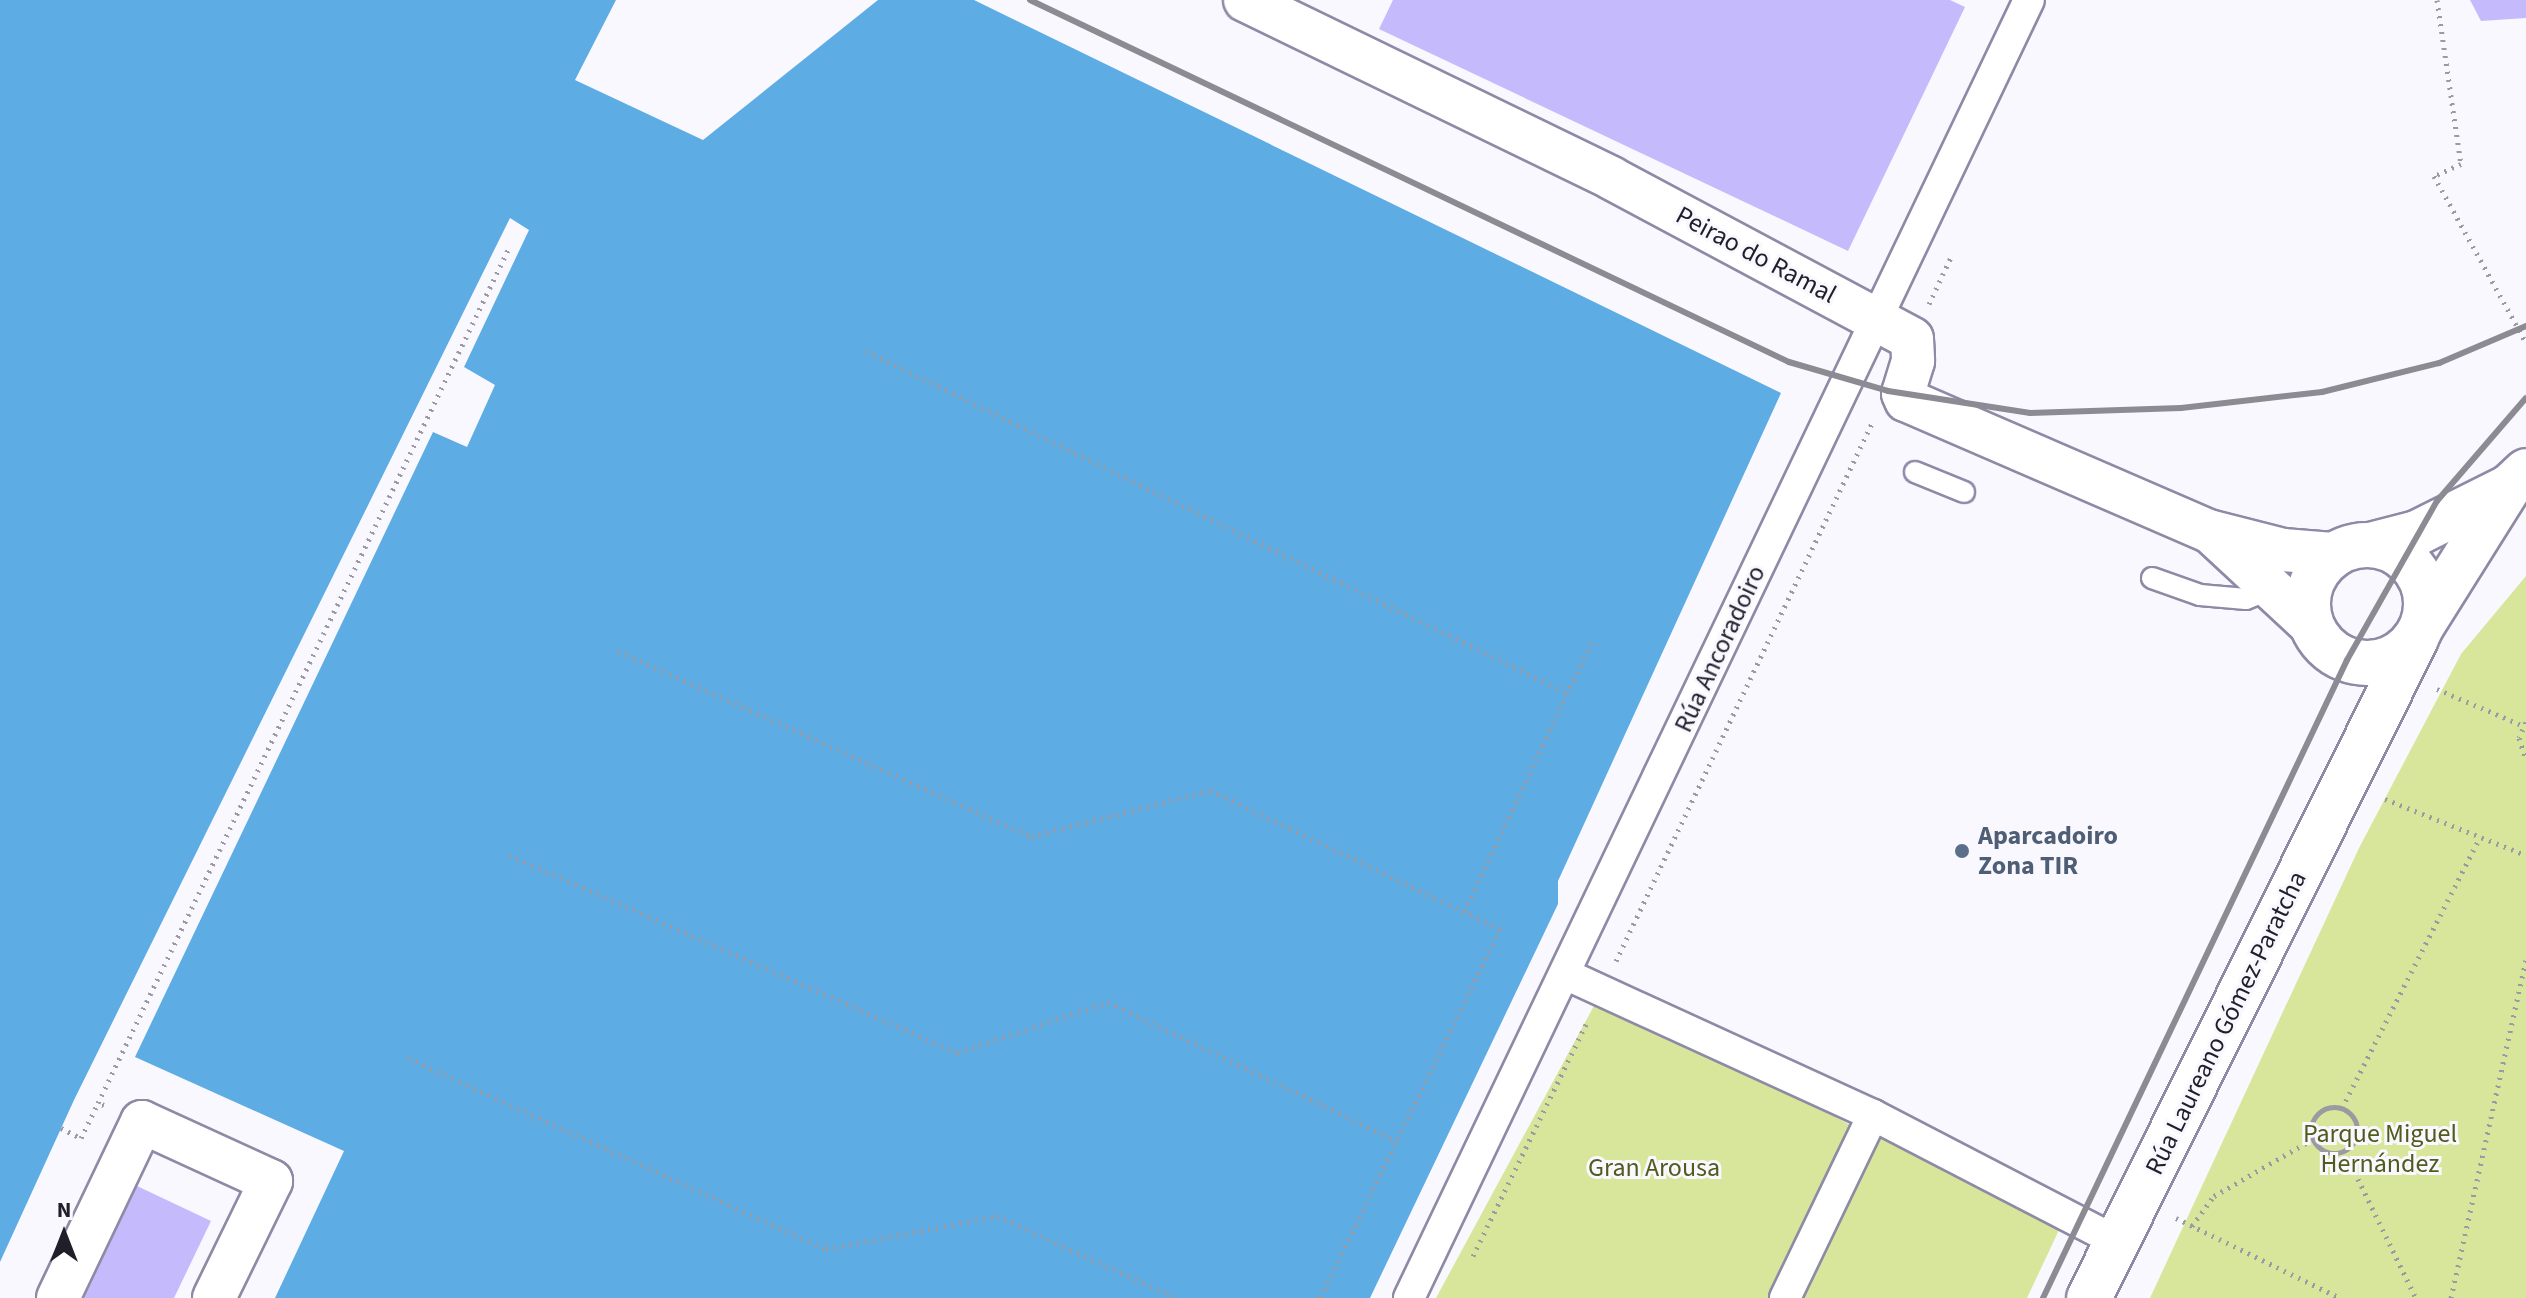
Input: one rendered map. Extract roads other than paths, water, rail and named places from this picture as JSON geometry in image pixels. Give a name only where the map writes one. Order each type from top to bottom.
[{"type":"main road","points":[[2360,747],[2352,698],[2322,639],[2310,585],[2352,550],[2417,533],[2517,479]]},
{"type":"main road","name":"Rúa Laureano Gómez-Paratcha","points":[[2089,1298],[2420,631],[2517,479]]},
{"type":"main road","points":[[2322,639],[2377,663],[2405,651],[2420,631],[2427,606],[2416,570],[2403,557],[2352,550]]},
{"type":"street","name":"Peirao do Ramal","points":[[1245,0],[1611,178],[1912,339],[1913,361],[1903,393],[1906,400],[2209,531],[2283,550],[2352,550]]},
{"type":"street","name":"Rúa Ancoradoiro","points":[[1409,1298],[1879,322],[2029,0]]},
{"type":"street","name":"Peirao do Ramal","points":[[2209,531],[2273,588],[2322,639]]},
{"type":"street","points":[[1565,974],[1873,1115],[2116,1241]]},
{"type":"street","points":[[1785,1298],[1873,1115]]},
{"type":"street","points":[[58,1298],[142,1122],[271,1181],[214,1298]]},
{"type":"lane","points":[[1915,472],[1964,492]]},
{"type":"lane","points":[[2152,578],[2200,595],[2246,599],[2273,588]]},
{"type":"water","points":[[0,0],[616,0],[575,80],[703,140],[878,0],[974,0],[1781,393],[1558,881],[1558,904],[1370,1298],[275,1298],[344,1151],[135,1057],[433,432],[467,447],[495,385],[464,367],[529,230],[510,218],[74,1100],[0,1262]]},
{"type":"railway","points":[[1030,0],[1789,362],[1888,391],[2030,413],[2181,408],[2322,392],[2439,363],[2526,326]]},
{"type":"railway","points":[[2043,1298],[2347,660],[2437,501],[2526,398]]},
{"type":"place","name":"Aparcadoiro Zona TIR","points":[[1962,851]]},
{"type":"park label","name":"Parque Miguel Hernández","points":[[2380,1149]]},
{"type":"park label","name":"Gran Arousa","points":[[1654,1168]]}]
